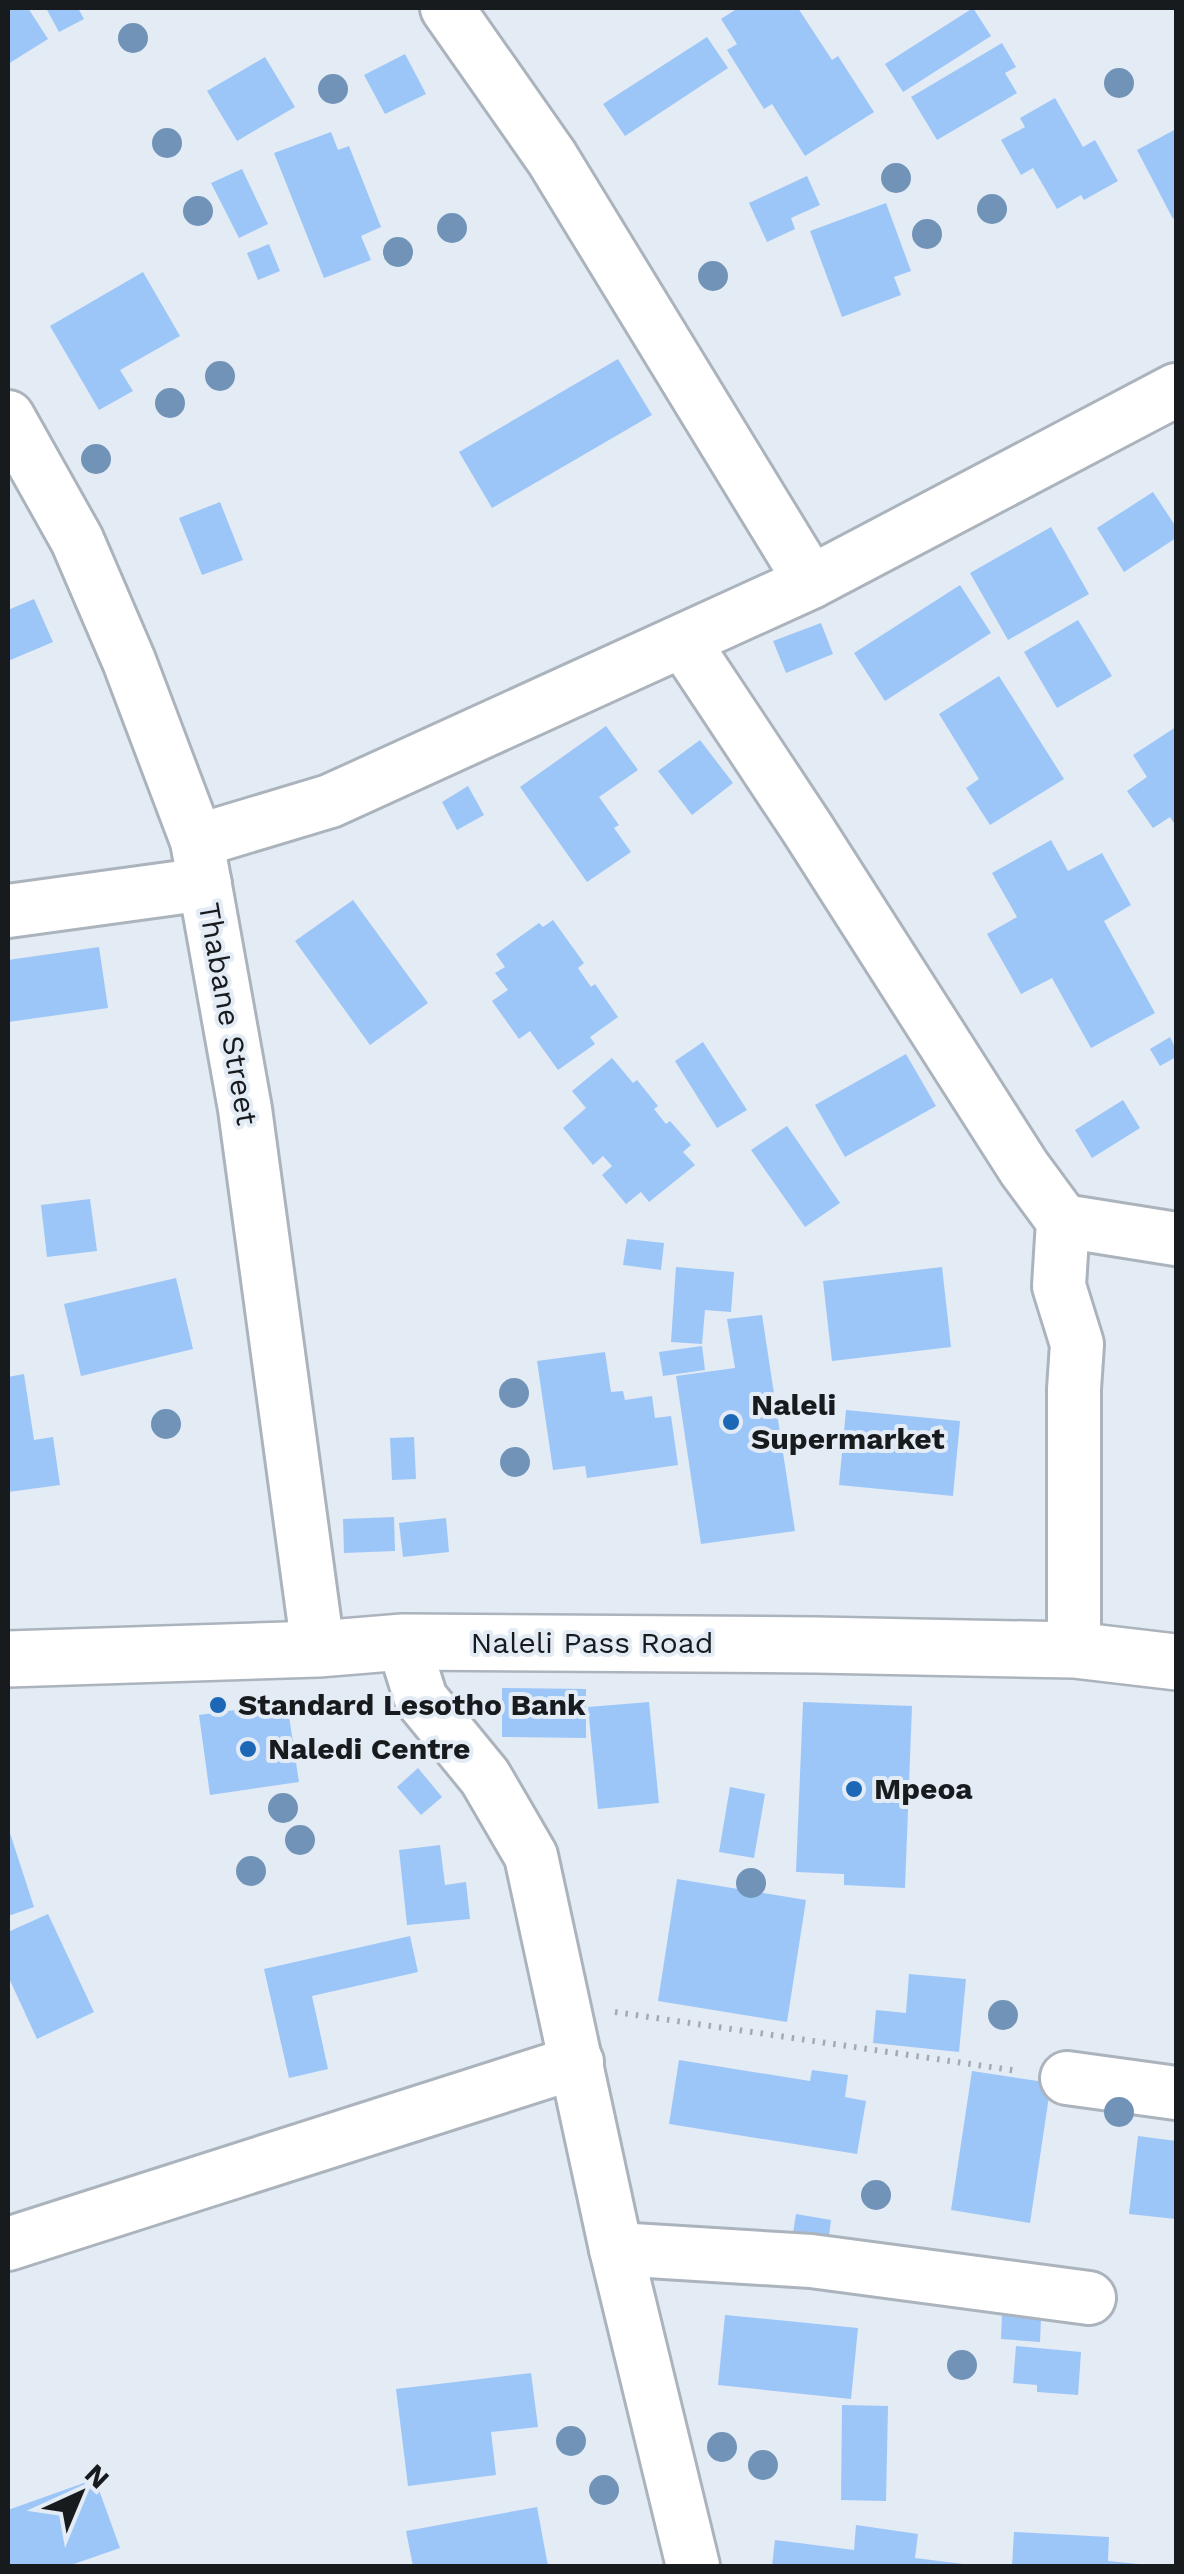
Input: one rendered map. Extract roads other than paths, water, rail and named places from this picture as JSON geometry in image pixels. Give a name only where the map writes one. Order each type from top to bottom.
[{"type":"main road","name":"Naleli Pass Road","points":[[8,1659],[318,1649],[403,1642],[1074,1650],[1176,1662]]},
{"type":"street","points":[[447,8],[552,158],[811,582]]},
{"type":"street","points":[[8,911],[201,863],[811,582],[1176,392]]},
{"type":"street","name":"Thabane Street","points":[[8,417],[77,540],[129,661],[201,863],[245,1108],[318,1649]]},
{"type":"street","points":[[683,641],[1062,1221],[1060,1286],[1077,1344],[1074,1650]]},
{"type":"street","points":[[1062,1221],[1176,1239]]},
{"type":"street","points":[[403,1642],[421,1700],[485,1776],[531,1856],[616,2249],[693,2566]]},
{"type":"street","points":[[8,2244],[577,2062]]},
{"type":"street","points":[[1067,2078],[1176,2093]]},
{"type":"street","points":[[616,2249],[811,2261],[1089,2298]]},
{"type":"place","name":"Naleli Supermarket","points":[[731,1422]]},
{"type":"place","name":"Standard Lesotho Bank","points":[[218,1705]]},
{"type":"place","name":"Naledi Centre","points":[[248,1749]]},
{"type":"place","name":"Mpeoa","points":[[854,1789]]}]
